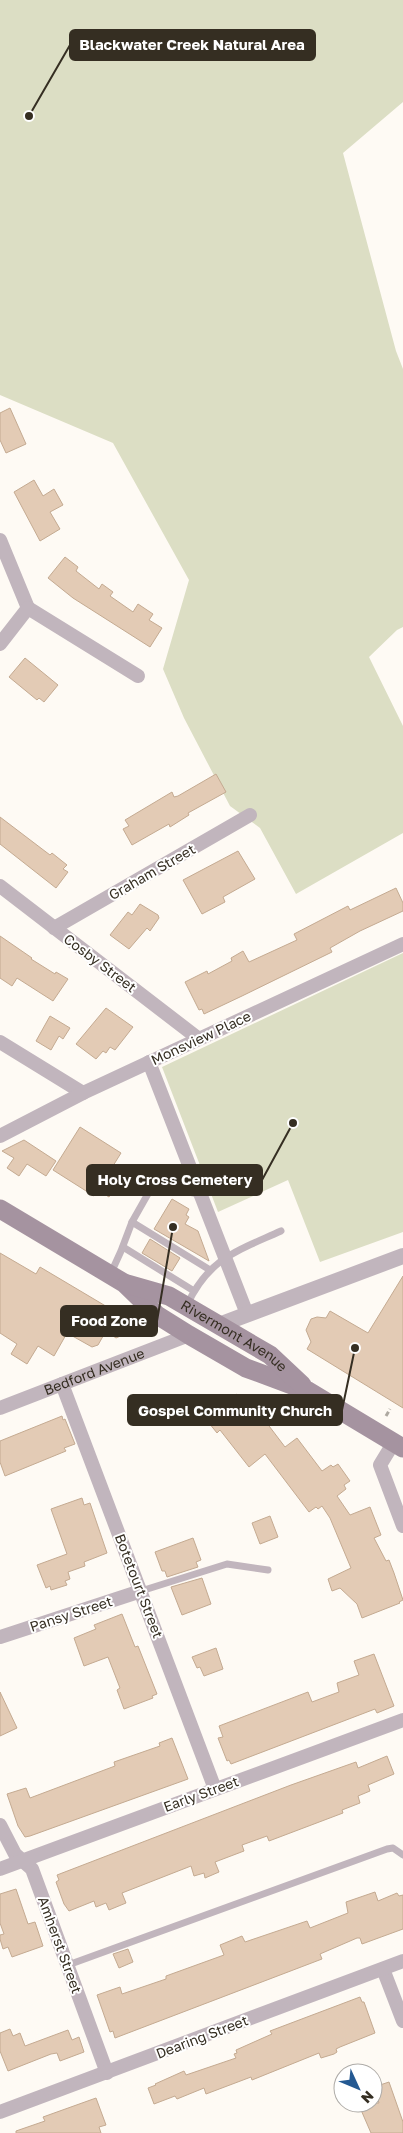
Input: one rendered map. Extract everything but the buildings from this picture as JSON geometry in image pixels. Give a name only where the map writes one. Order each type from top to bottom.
[{"type":"main road","name":"Rivermont Avenue","points":[[0,1209],[117,1279],[157,1315],[189,1335],[246,1368],[308,1391],[398,1445]]},
{"type":"main road","name":"Rivermont Avenue","points":[[117,1279],[169,1296],[190,1299],[219,1325],[270,1355],[308,1391]]},
{"type":"main road","points":[[189,1335],[200,1333],[214,1336],[256,1361],[293,1377]]},
{"type":"street","points":[[0,540],[28,608],[138,676]]},
{"type":"street","points":[[0,644],[28,608]]},
{"type":"street","name":"Graham Street","points":[[54,928],[250,816]]},
{"type":"street","name":"Cosby Street","points":[[0,886],[200,1039]]},
{"type":"street","name":"Monsview Place","points":[[0,1136],[83,1093],[403,944]]},
{"type":"street","points":[[0,1042],[83,1093]]},
{"type":"street","points":[[149,1062],[247,1314]]},
{"type":"street","points":[[219,1325],[403,1256]]},
{"type":"street","name":"Bedford Avenue","points":[[0,1408],[189,1335]]},
{"type":"street","name":"Botetourt Street","points":[[62,1384],[216,1789]]},
{"type":"street","points":[[398,1445],[380,1465],[403,1526]]},
{"type":"street","name":"Pansy Street","points":[[0,1637],[141,1591]]},
{"type":"street","name":"Early Street","points":[[0,1869],[403,1720]]},
{"type":"street","name":"Amherst Street","points":[[0,1825],[15,1854],[32,1869],[107,2073]]},
{"type":"street","name":"Dearing Street","points":[[0,2112],[403,1961]]},
{"type":"street","points":[[383,1969],[403,2021]]},
{"type":"lane","points":[[117,1279],[123,1247],[132,1222],[149,1192],[164,1188],[200,1194]]},
{"type":"lane","points":[[132,1222],[210,1270]]},
{"type":"lane","points":[[123,1247],[190,1299],[210,1270],[225,1257],[281,1231]]},
{"type":"lane","points":[[141,1591],[227,1564],[268,1570]]},
{"type":"lane","points":[[68,1965],[388,1849],[394,1848],[403,1855]]},
{"type":"path","points":[[386,1416],[390,1409]]},
{"type":"green space","points":[[0,0],[403,0],[403,102],[343,153],[396,351],[403,369],[403,627],[397,630],[369,657],[403,726],[403,833],[296,894],[260,828],[230,806],[184,718],[163,669],[189,580],[113,443],[0,395]]},
{"type":"green space","points":[[403,953],[403,1232],[320,1262],[288,1180],[218,1212],[162,1067]]},
{"type":"place","name":"Blackwater Creek Natural Area","points":[[29,116]]},
{"type":"place","name":"Holy Cross Cemetery","points":[[293,1123]]},
{"type":"place","name":"Food Zone","points":[[173,1227]]},
{"type":"place","name":"Gospel Community Church","points":[[355,1348]]}]
